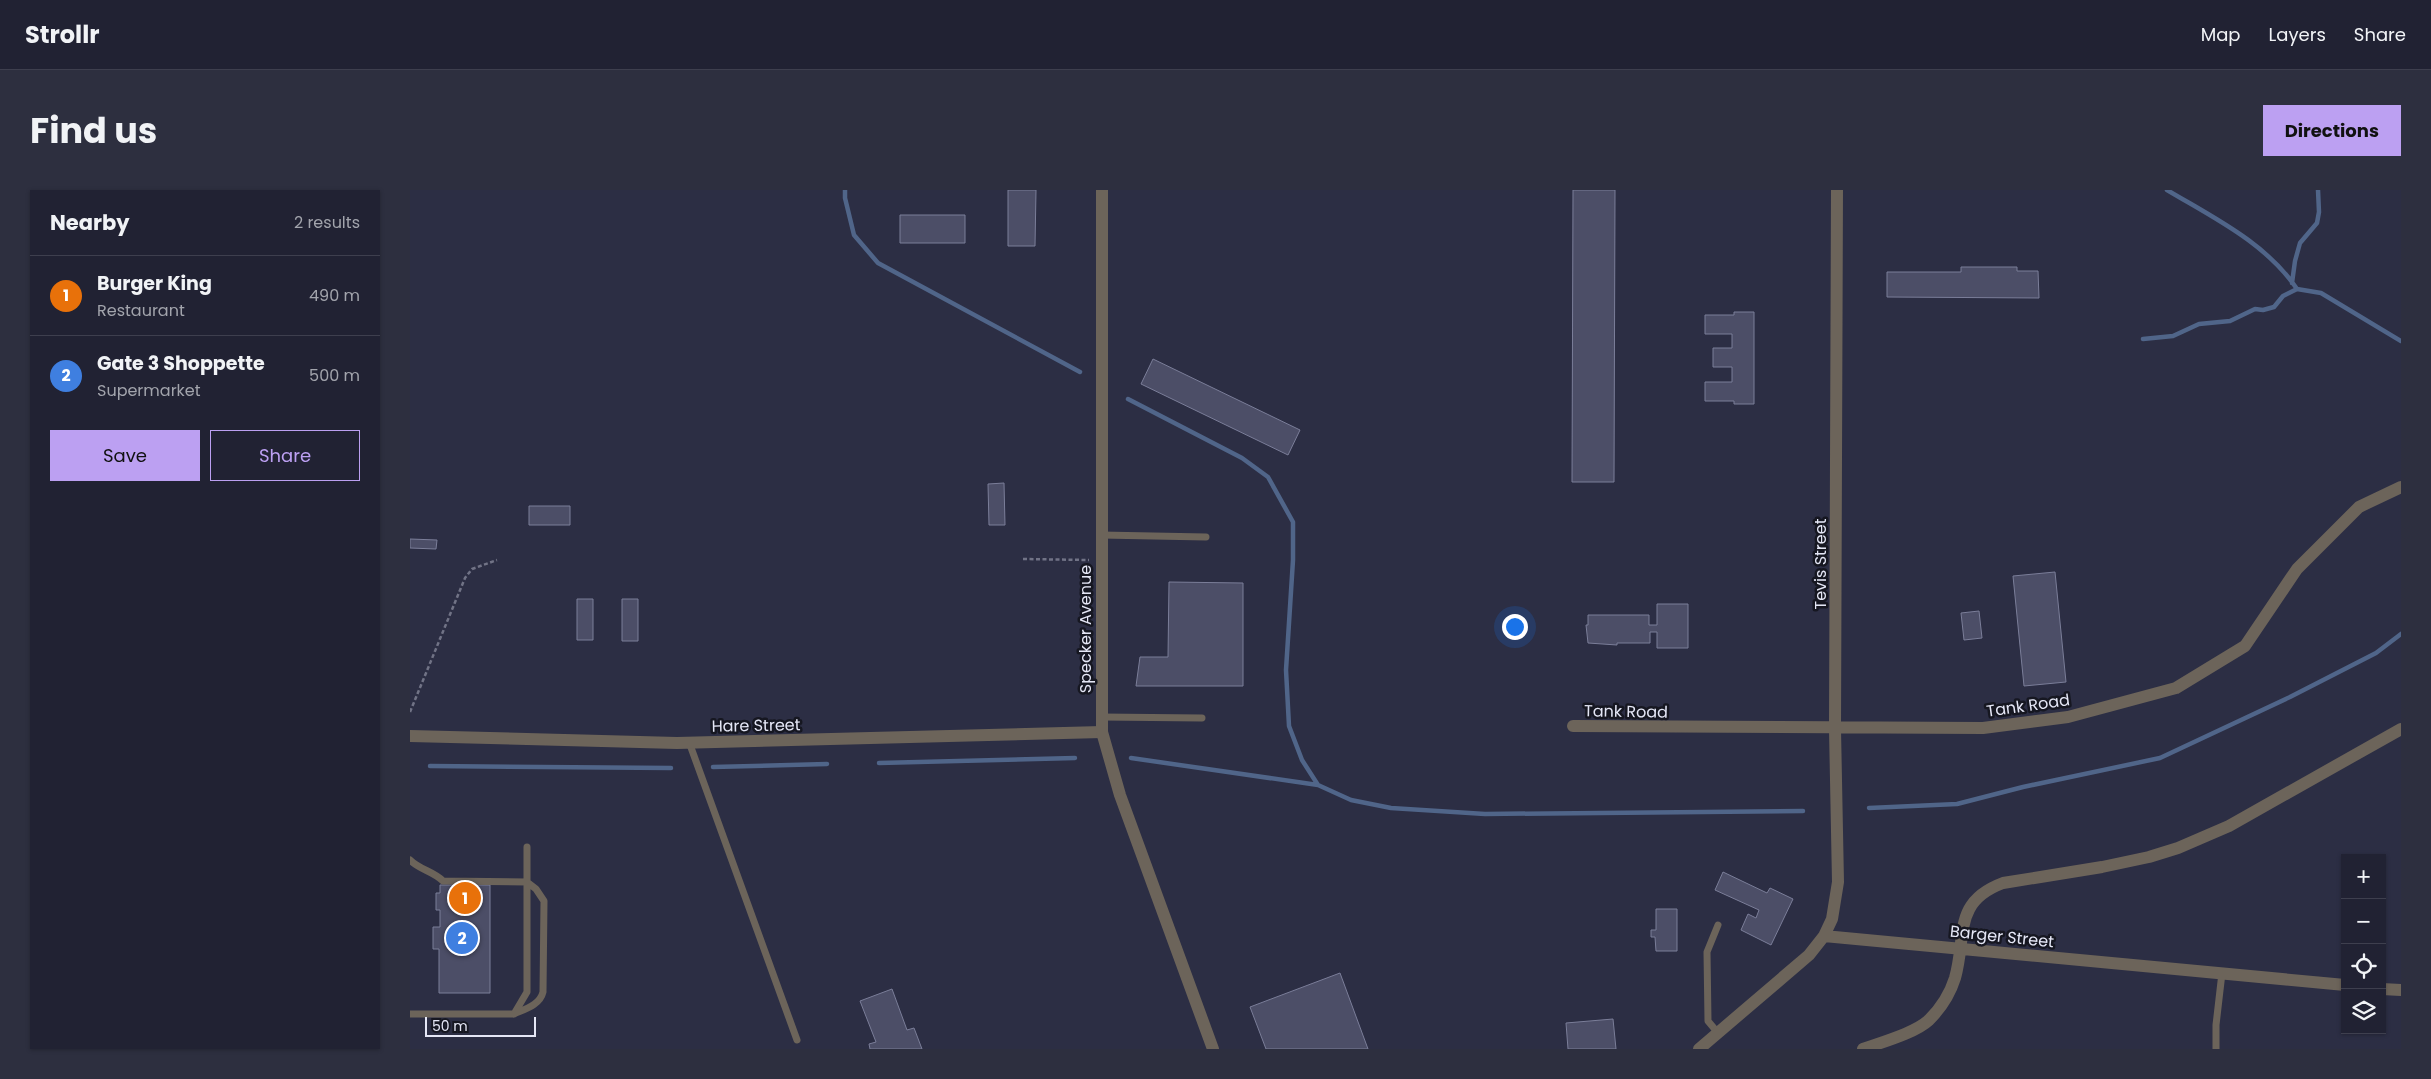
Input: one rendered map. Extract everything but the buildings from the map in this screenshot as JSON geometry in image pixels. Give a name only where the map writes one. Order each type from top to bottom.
[{"type":"street","name":"Specker Avenue","points":[[1102,190],[1100,560],[1102,732],[1120,795],[1213,1049]]},
{"type":"street","name":"Tevis Street","points":[[1824,936],[1832,919],[1838,882],[1835,729],[1837,190]]},
{"type":"street","name":"Tank Road","points":[[1573,726],[1835,729],[1984,728],[2068,717],[2176,688],[2245,646],[2297,569],[2358,507],[2401,487]]},
{"type":"street","points":[[1863,1049],[1928,1022],[1940,1008],[1955,978],[1963,922],[1969,908],[1987,889],[2003,884],[2139,859],[2178,848],[2229,826],[2401,730]]},
{"type":"street","name":"Hare Street","points":[[410,736],[688,742],[1102,732]]},
{"type":"street","name":"Barger Street","points":[[1824,936],[2341,985]]},
{"type":"street","points":[[1699,1049],[1809,955],[1824,936]]},
{"type":"street","points":[[2386,989],[2401,990]]},
{"type":"lane","points":[[1101,535],[1206,537]]},
{"type":"lane","points":[[1101,717],[1202,718]]},
{"type":"lane","points":[[688,742],[797,1040]]},
{"type":"lane","points":[[514,1014],[527,992],[527,847]]},
{"type":"lane","points":[[410,860],[417,866],[432,872],[442,881],[527,882],[536,889],[544,901],[543,992],[540,1000],[514,1014],[410,1014]]},
{"type":"lane","points":[[1718,926],[1707,952],[1708,1021],[1718,1033]]},
{"type":"lane","points":[[2216,1049],[2216,1025],[2222,973]]},
{"type":"path","points":[[1023,559],[1100,560]]},
{"type":"path","points":[[410,712],[465,578],[472,569],[497,560]]},
{"type":"waterway","points":[[845,190],[845,198],[854,235],[878,263],[1080,372]]},
{"type":"waterway","points":[[2167,190],[2255,245],[2270,258],[2297,289],[2321,293],[2401,341]]},
{"type":"waterway","points":[[2292,283],[2300,243],[2317,223],[2319,212],[2318,190]]},
{"type":"waterway","points":[[2143,339],[2173,336],[2199,324],[2230,321],[2255,309],[2263,310],[2274,307],[2283,296],[2297,289]]},
{"type":"waterway","points":[[1128,399],[1242,458],[1268,477],[1293,522],[1293,560],[1286,670],[1289,726],[1302,760],[1318,785],[1351,800],[1391,808],[1485,814],[1803,811]]},
{"type":"waterway","points":[[1869,808],[1957,804],[2023,787],[2160,758],[2290,697],[2376,653],[2401,634]]},
{"type":"waterway","points":[[879,763],[1075,758]]},
{"type":"waterway","points":[[1131,758],[1318,785]]},
{"type":"waterway","points":[[713,767],[827,764]]},
{"type":"waterway","points":[[430,766],[671,768]]},
{"type":"place","name":"Burger King","points":[[465,898]]},
{"type":"place","name":"Gate 3 Shoppette","points":[[462,938]]}]
